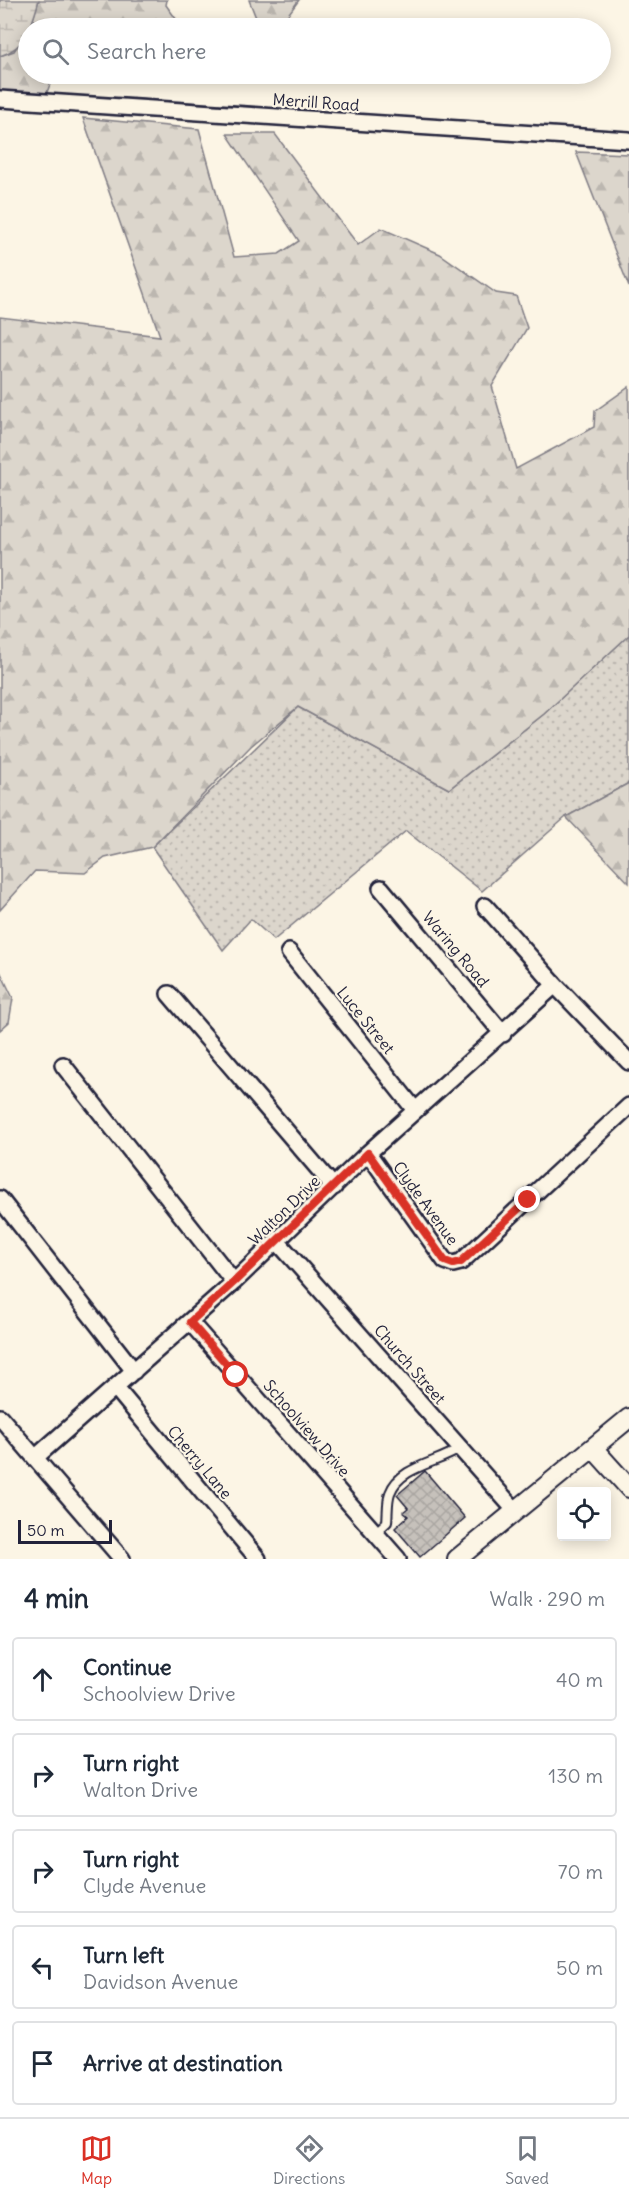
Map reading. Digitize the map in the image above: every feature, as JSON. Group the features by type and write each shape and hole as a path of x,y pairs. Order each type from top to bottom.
{"street":[{"name":"Merrill Road","path":"0,99 629,140"},
{"name":"Waring Road","path":"381,888 503,1034"},
{"path":"485,906 555,985 629,1062"},
{"name":"Luce Street","path":"289,952 416,1110"},
{"name":"Walton Drive","path":"36,1457 234,1282 368,1153 555,985"},
{"path":"169,994 334,1187"},
{"path":"63,1065 234,1282"},
{"name":"Clyde Avenue","path":"368,1153 445,1261 453,1264 461,1262 629,1106"},
{"path":"0,1199 134,1371"},
{"name":"Church Street","path":"277,1241 515,1510"},
{"name":"Schoolview Drive","path":"190,1322 398,1559"},
{"name":"Cherry Lane","path":"115,1387 258,1559"},
{"path":"0,1417 122,1559"},
{"path":"457,1559 629,1418"},
{"path":"592,1448 629,1488"}],"lane":[{"path":"375,1533 387,1522 390,1493 403,1477 423,1463 446,1459 461,1449"}],"green space":[{"path":"0,0 39,0 33,18 18,18 18,45 0,56"},
{"path":"39,0 167,0 166,5 175,18 33,18"},
{"path":"249,0 299,0 286,18 256,18"},
{"path":"18,45 18,84 50,84 46,95 0,92 0,56 14,51"},
{"path":"83,118 199,129 234,257 279,254 299,241 227,134 275,134 358,245 381,228 440,254 496,293 516,296 527,328 492,386 516,469 594,427 595,411 629,387 629,635 544,714 449,789 298,707 251,746 152,847 105,858 85,873 35,871 0,910 0,317 160,336"},
{"path":"576,152 629,154 629,287"},
{"path":"629,635 629,783 566,817 482,891 406,831 274,940 251,919 223,950 152,847 298,707 449,789 544,714"},
{"path":"629,783 629,883 566,817"},
{"path":"0,971 13,998 9,1022 0,1030"}],"building":[{"path":"425,1471 465,1518 420,1557 395,1528 408,1516 403,1512 408,1508 397,1495"}],"route":[{"path":"236,1375 190,1322 368,1153 445,1261 453,1264 461,1262 528,1200"}]}
